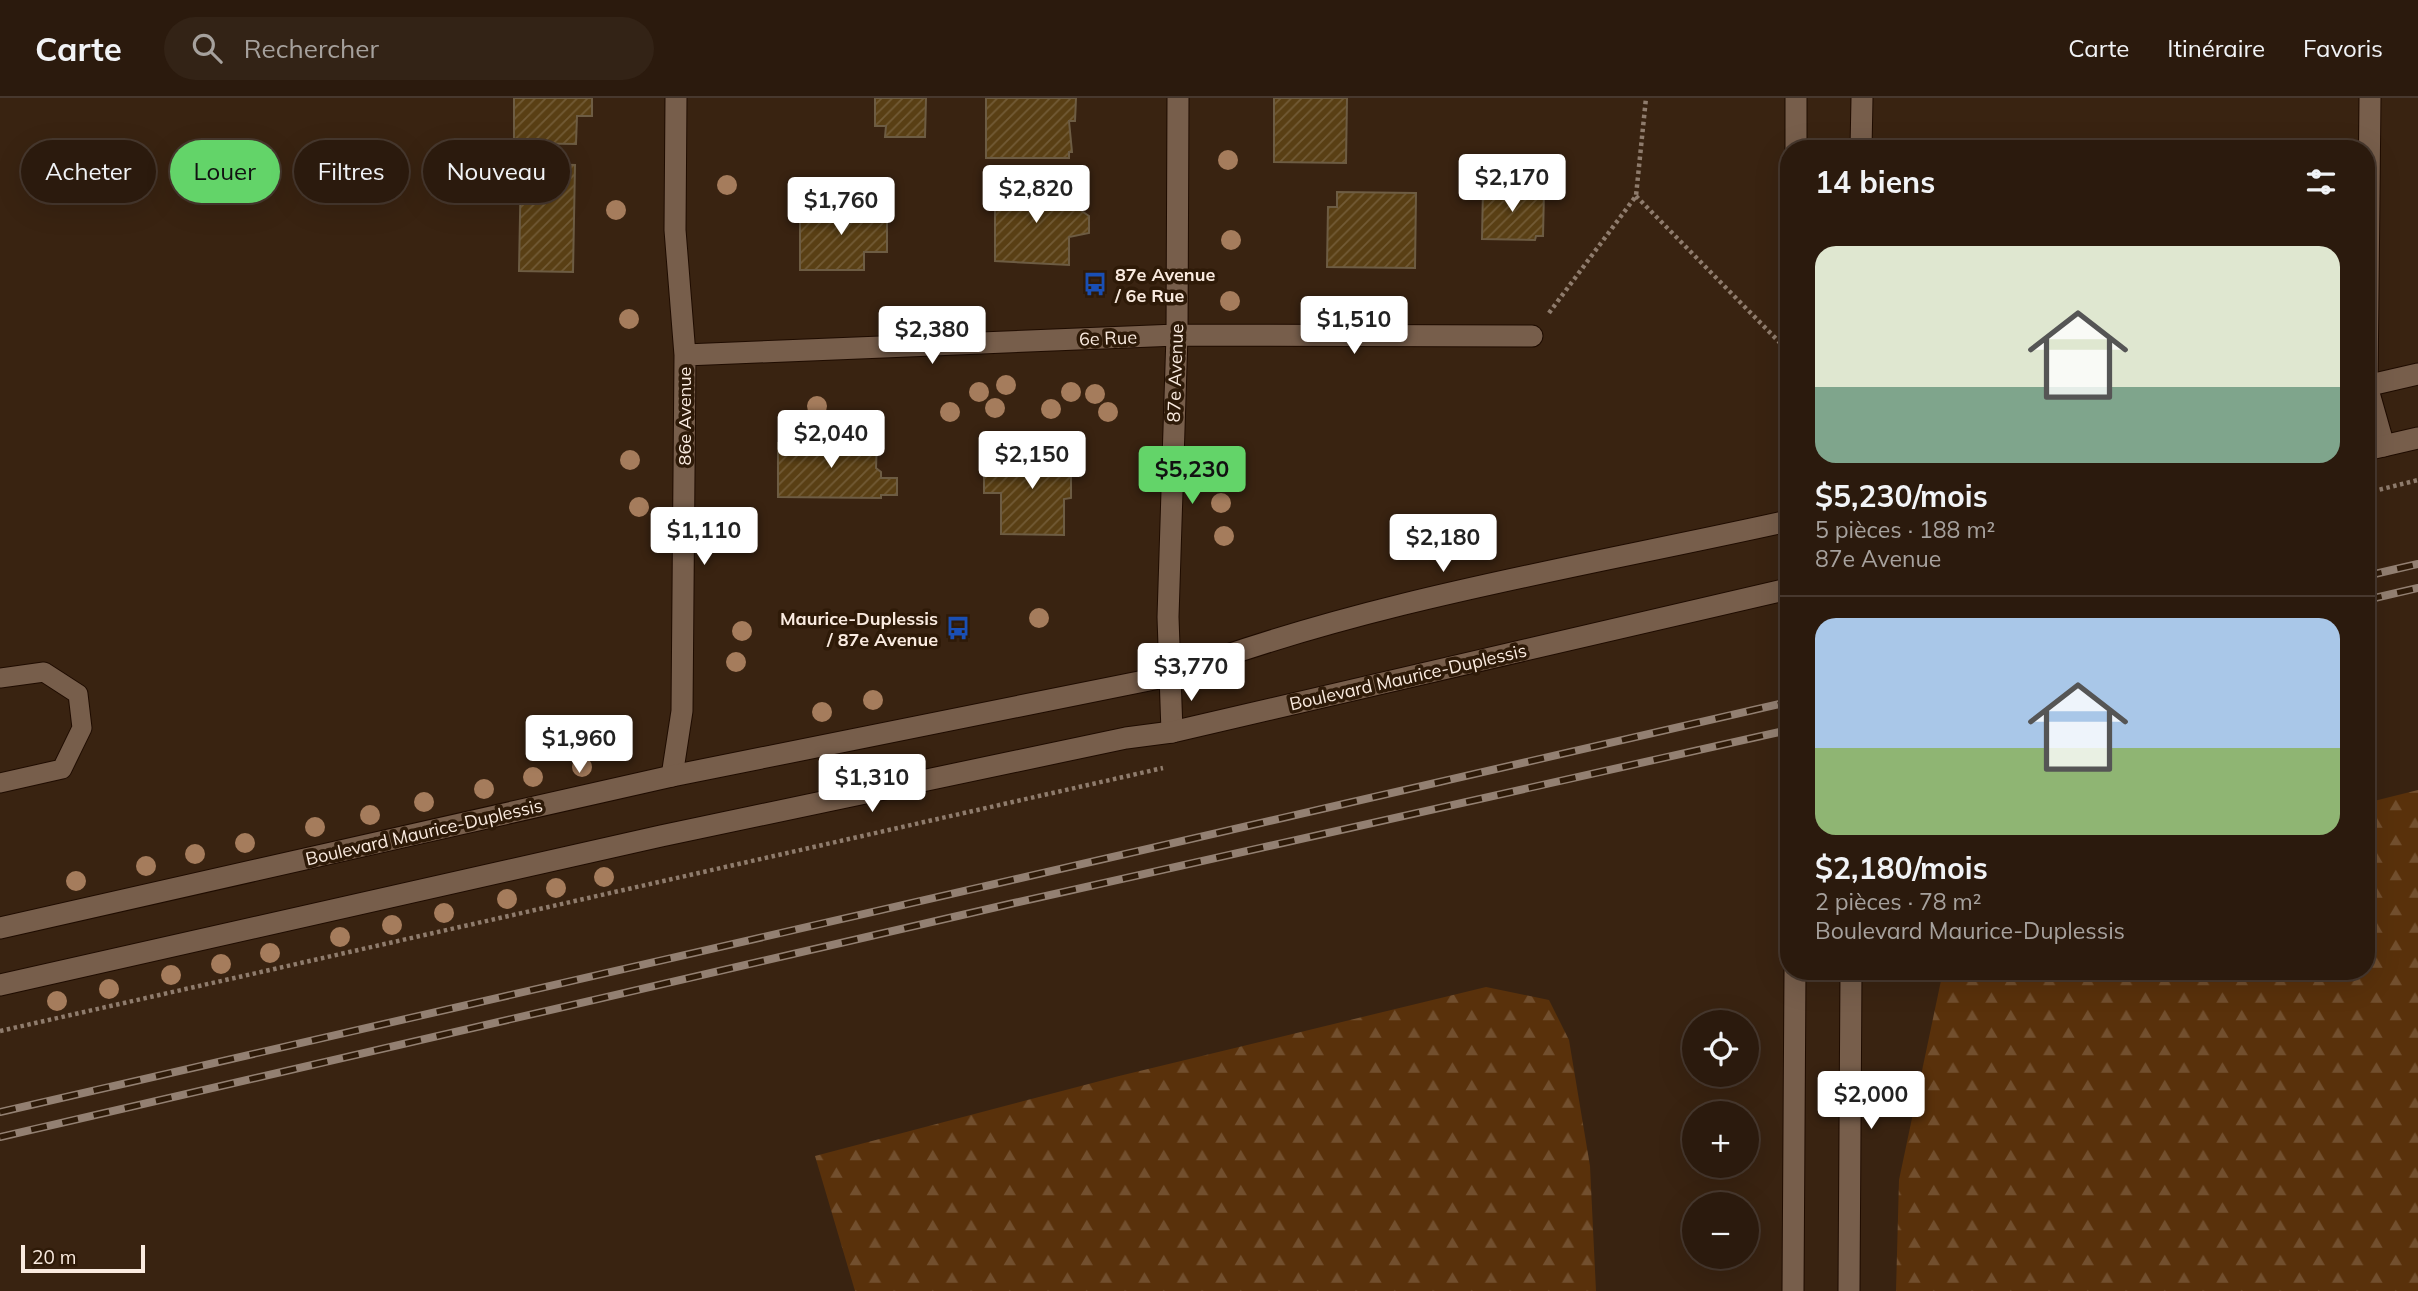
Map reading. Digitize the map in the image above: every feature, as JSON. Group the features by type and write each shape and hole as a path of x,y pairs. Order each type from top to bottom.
{"street":[{"name":"86e Avenue","path":"672,776 682,711 685,355 675,230 676,98"},
{"name":"87e Avenue","path":"1172,732 1169,676 1177,335 1178,98"},
{"path":"1796,98 1796,140"},
{"path":"1861,140 1862,98"},
{"path":"2369,140 2370,98"},
{"name":"6e Rue","path":"685,355 1177,335 1532,336"},
{"path":"2375,384 2418,374"},
{"path":"2375,448 2418,438"},
{"name":"Boulevard Maurice-Duplessis","path":"0,928 672,776 1169,676 1245,647 1531,573 1780,523"},
{"name":"Boulevard Maurice-Duplessis","path":"0,985 661,836 1126,738 1172,732 1780,591"},
{"path":"1793,1291 1795,980"},
{"path":"1849,1291 1851,980"}],"lane":[{"path":"0,678 44,672 78,694 82,728 62,768 0,783"}],"path":[{"path":"1532,336 1636,196 1647,98"},
{"path":"1636,196 1780,343"},
{"path":"2375,491 2418,480"},
{"path":"0,1031 671,878 1028,801 1174,765"}],"green space":[{"path":"2418,790 2418,1291 1896,1291 1899,1180 1941,980 2375,980 2375,801"},
{"path":"1486,987 1549,1000 1569,1040 1590,1166 1596,1291 855,1291 815,1156 1119,1076"}],"building":[{"path":"514,98 592,98 592,116 577,116 576,144 570,144 570,140 514,140"},
{"path":"875,98 926,98 925,137 885,137 886,126 875,126"},
{"path":"986,98 1076,98 1075,121 1069,121 1072,152 1069,152 1069,158 986,158"},
{"path":"1274,98 1347,98 1346,163 1274,162"},
{"path":"570,165 575,165 573,272 519,271 520,203 570,203"},
{"path":"995,187 1070,187 1070,210 1080,210 1089,216 1089,233 1069,237 1069,265 995,261"},
{"path":"1483,187 1544,191 1543,236 1536,236 1535,240 1482,239"},
{"path":"1337,192 1416,193 1415,268 1327,267 1328,207 1337,207"},
{"path":"865,205 887,205 887,252 864,252 864,270 800,270 800,208 865,208"},
{"path":"828,434 846,434 846,439 852,439 852,442 877,442 876,468 881,472 881,478 897,478 897,495 881,495 881,498 778,497 778,443 828,439"},
{"path":"1071,450 1071,498 1064,499 1064,535 1001,534 1001,493 984,493 984,470 1002,470 1001,452"}],"railway":[{"path":"2375,574 2418,564"},
{"path":"2375,598 2418,588"},
{"path":"0,1112 1780,704"},
{"path":"0,1137 1014,903 1780,732"}],"place":[{"name":"87e Avenue / 6e Rue","path":"1095,284"},
{"name":"Maurice-Duplessis / 87e Avenue","path":"958,628"}]}
